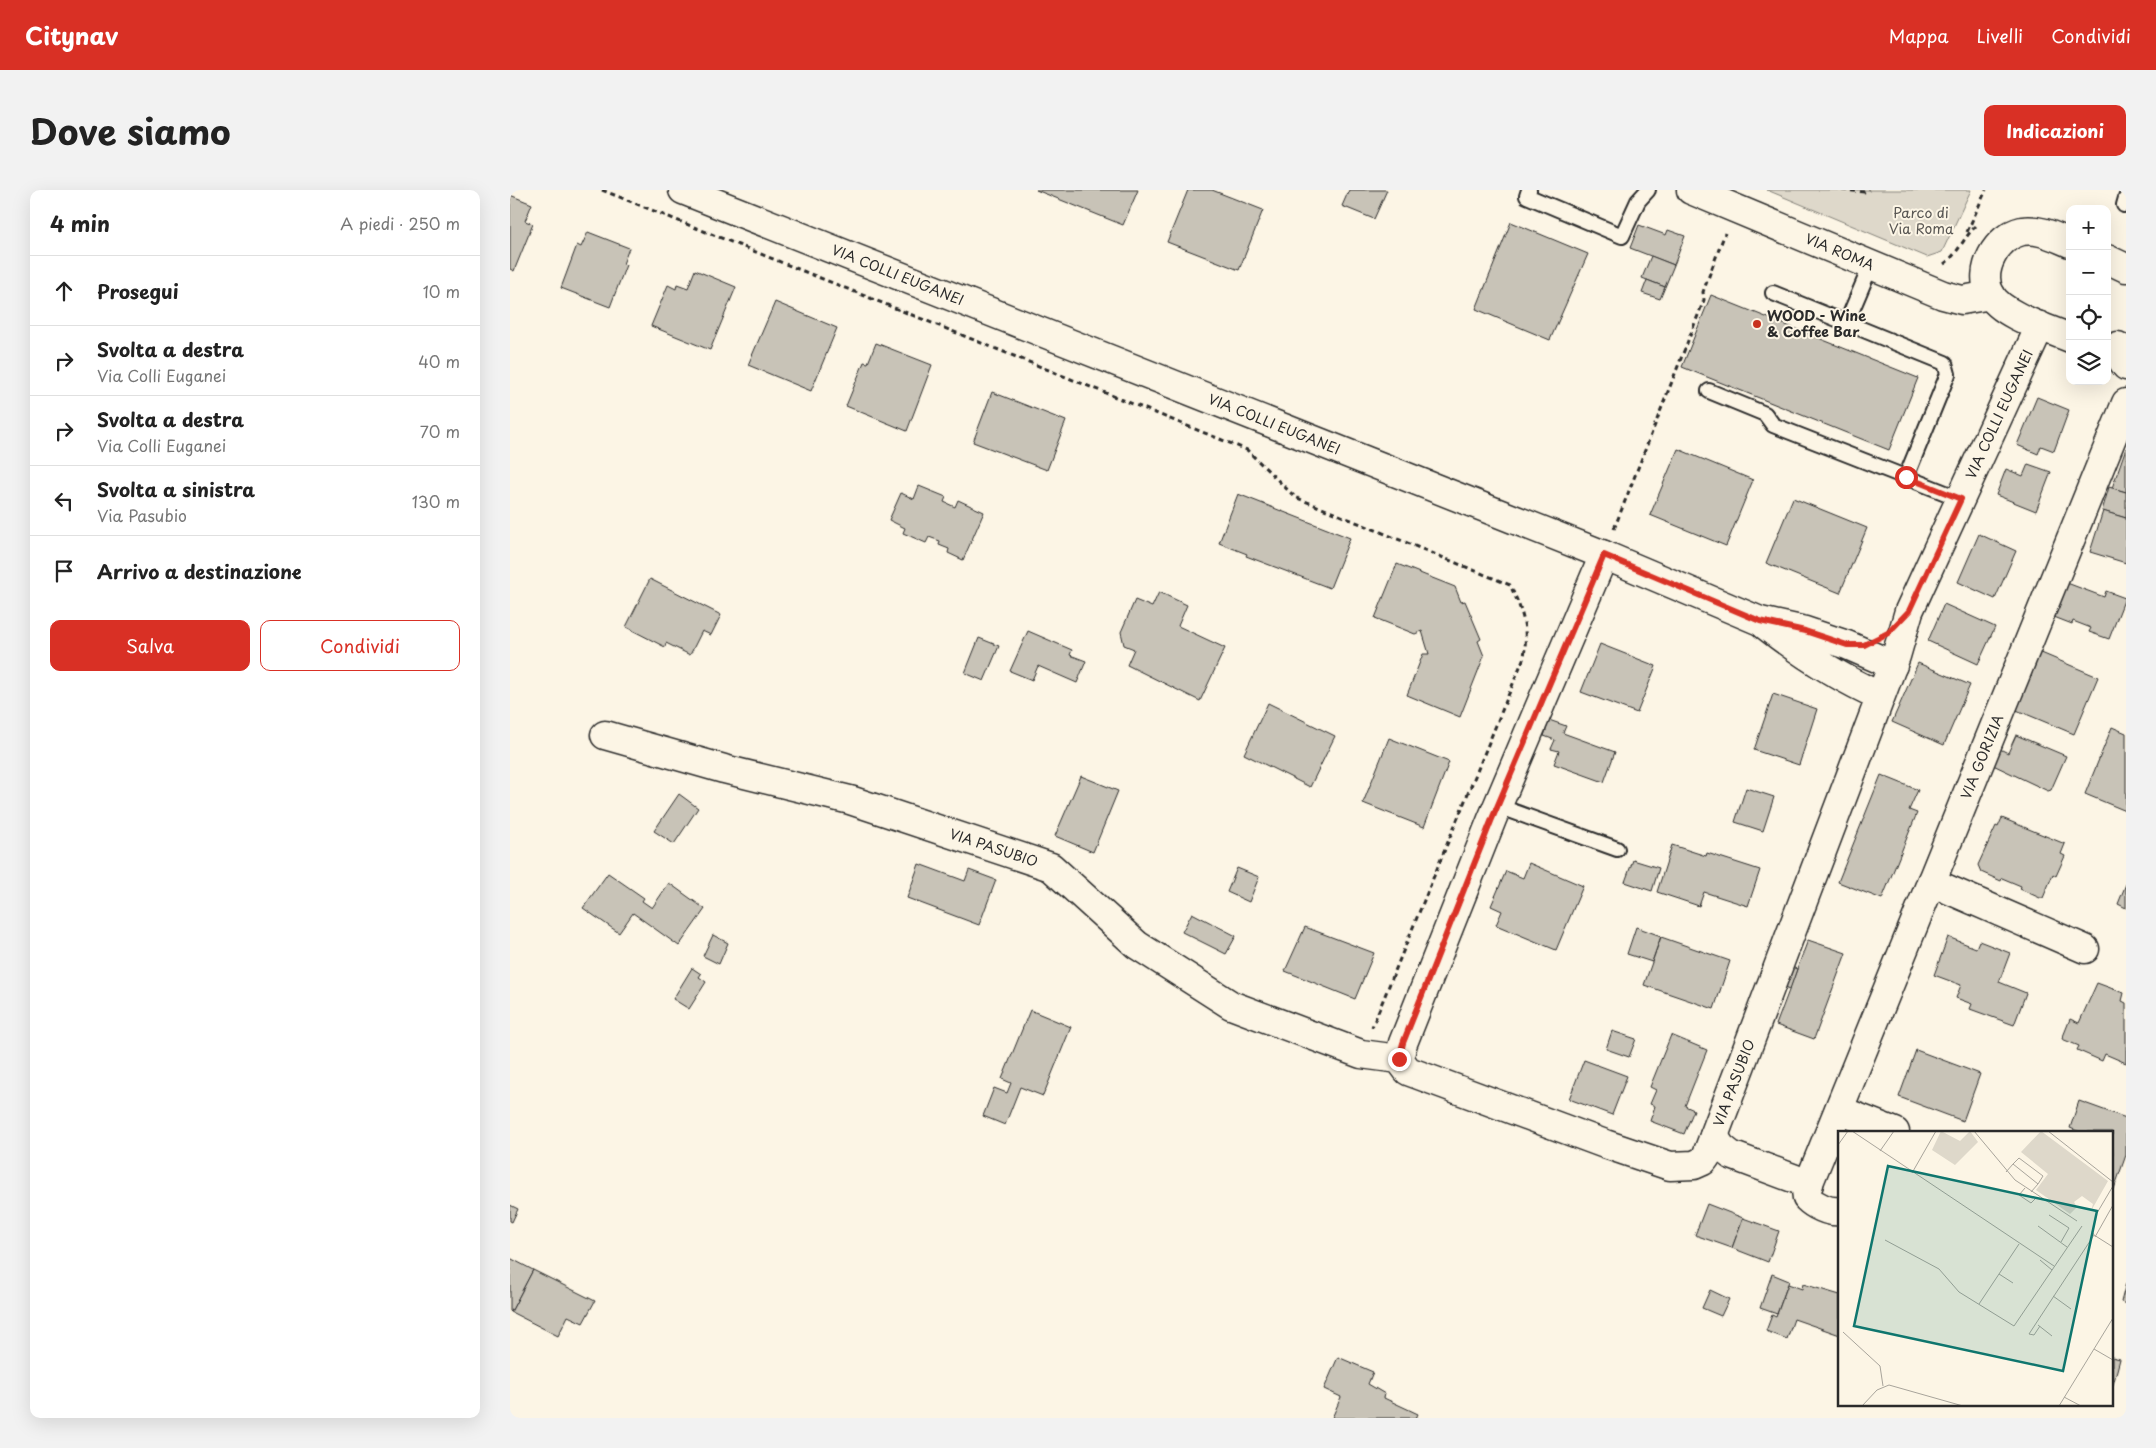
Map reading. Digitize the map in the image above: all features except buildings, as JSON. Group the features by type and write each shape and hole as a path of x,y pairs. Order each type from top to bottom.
{"street":[{"name":"VIA ROMA","path":"1692,190 1943,295 1962,300 1991,295"},
{"name":"VIA COLLI EUGANEI","path":"697,193 1604,555 1760,621 1805,631 1847,645 1893,665"},
{"path":"2066,242 2036,231 2022,232 2010,236 1999,244 1991,256 1986,281 1991,295 2036,334 2066,338"},
{"path":"2111,261 2126,268"},
{"name":"VIA COLLI EUGANEI","path":"1880,696 1893,665 1909,611 2036,334"},
{"name":"VIA GORIZIA","path":"1809,1184 2126,403"},
{"path":"1399,1059 1406,1034 1498,806 1604,555"},
{"name":"VIA COLLI EUGANEI","path":"1847,645 1864,645 1876,641 1888,633 1909,611"},
{"path":"1760,621 1797,650 1846,681 1880,696"},
{"name":"VIA PASUBIO","path":"605,735 724,769 850,800 1051,867 1137,945 1231,1005 1361,1054 1399,1059 1408,1071 1596,1140 1670,1166 1688,1166 1704,1162 1880,696"},
{"path":"1931,882 2085,949"},
{"path":"1839,1110 1885,1130"},
{"path":"1714,1136 1721,1147 1731,1155 1809,1184 1806,1190 1807,1198 1813,1204 1838,1212"}],"lane":[{"path":"1529,190 1527,196 1622,236 1638,201 1648,190"},
{"path":"1846,324 1871,265"},
{"path":"1774,293 1846,324 1946,363 1948,374 1906,477"},
{"path":"1709,391 1765,414 1773,425 1961,499"},
{"path":"1498,806 1617,848"}],"path":[{"path":"602,190 1247,450 1295,497 1510,585 1522,611 1526,636 1524,657 1370,1030"},
{"path":"1842,190 1864,192 1869,190"},
{"path":"1966,235 1986,190"},
{"path":"1604,555 1704,300 1703,292 1726,228"}],"green space":[{"name":"Parco di Via Roma","path":"1767,190 1971,190 1942,252 1927,257"}],"place":[{"name":"WOOD - Wine & Coffee Bar","path":"1757,324"}],"route":[{"path":"1399,1059 1403,1043 1492,819 1604,555 1760,621 1805,631 1847,645 1864,645 1876,641 1888,633 1909,611 1961,499 1906,477"}]}
